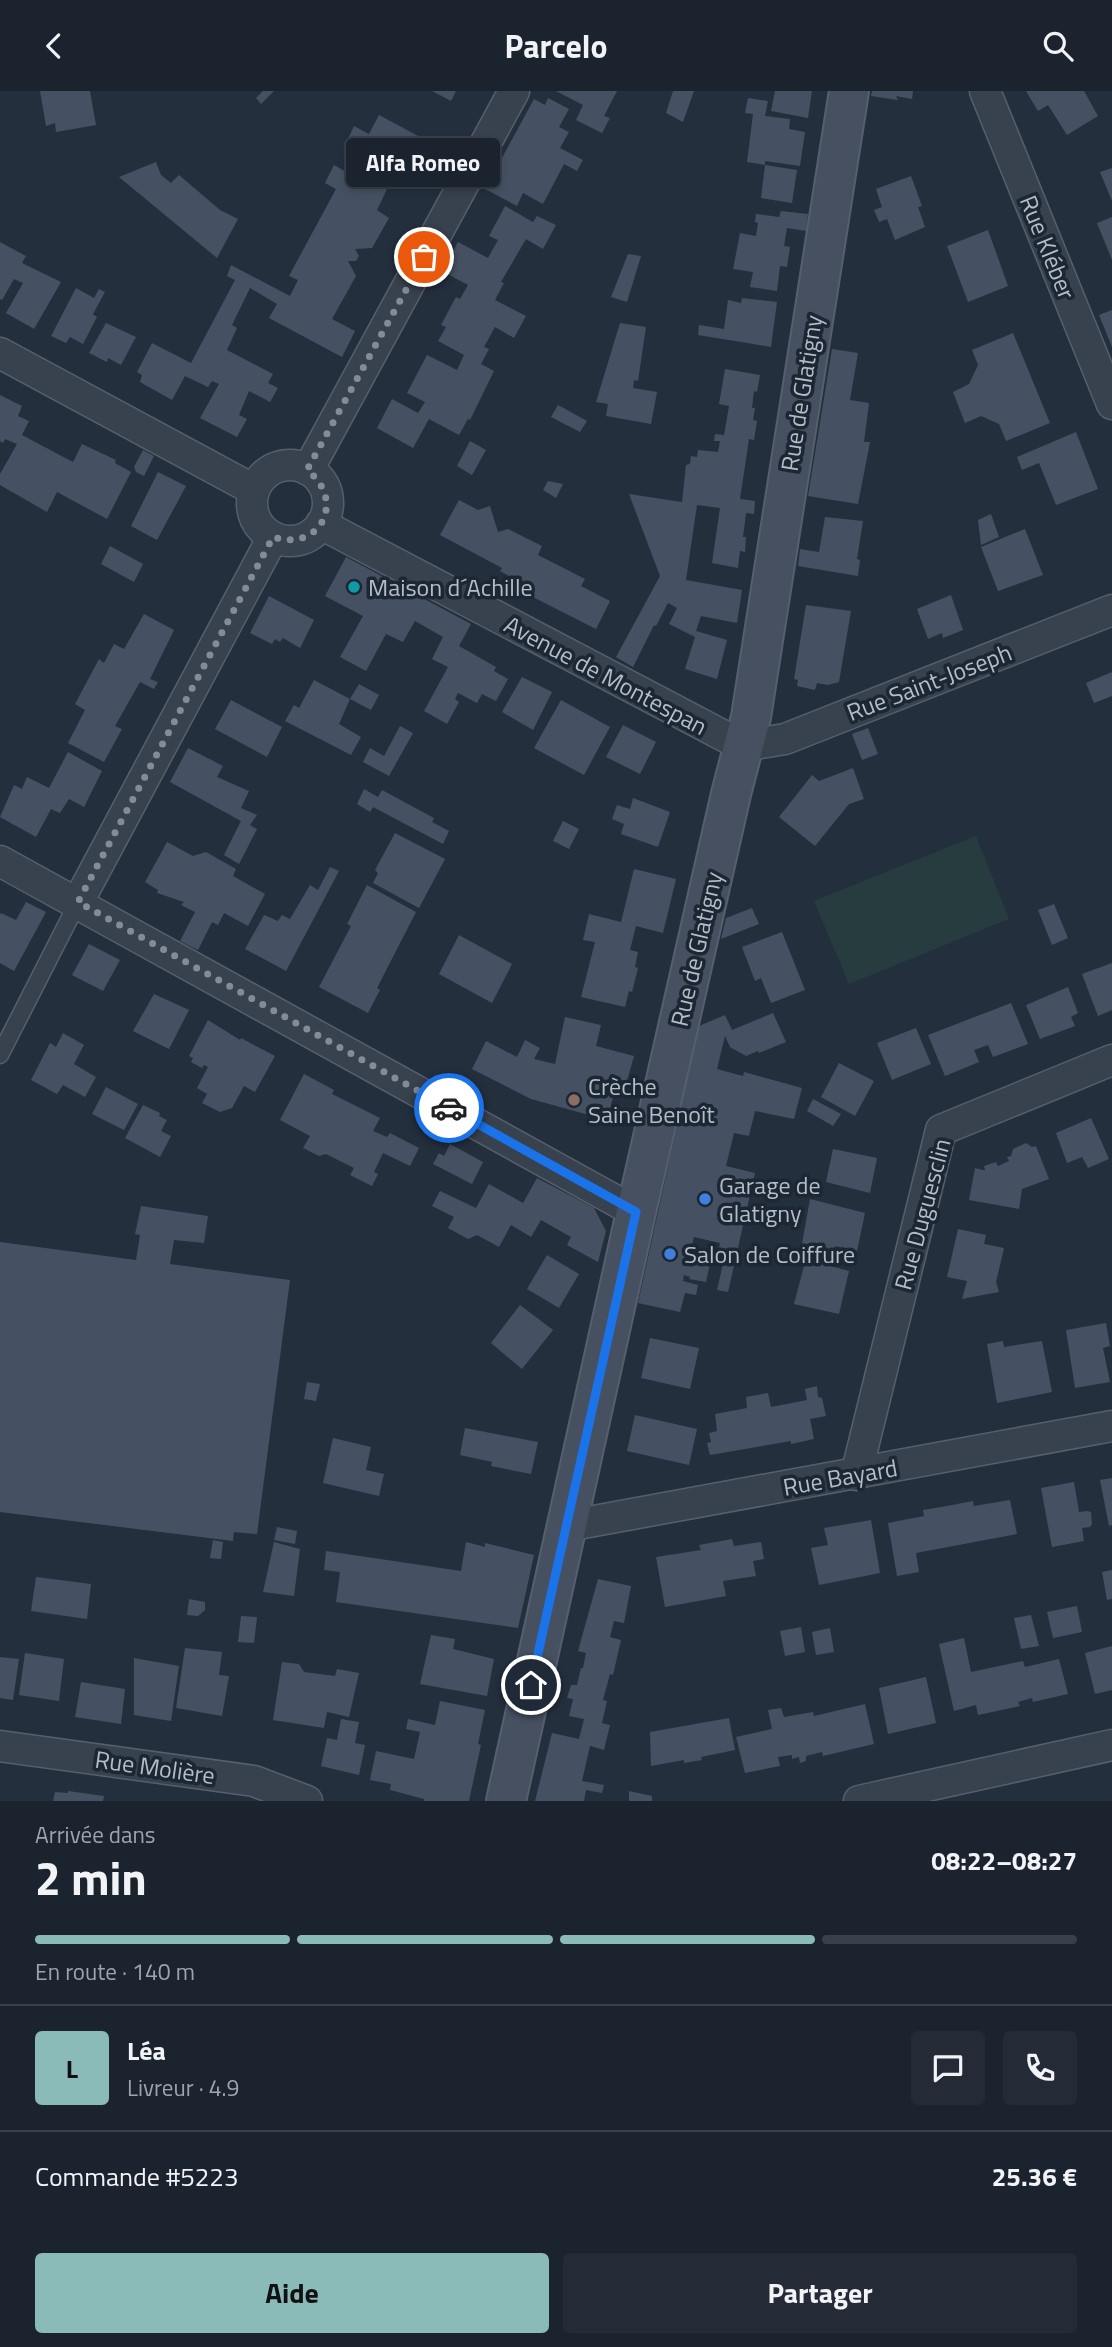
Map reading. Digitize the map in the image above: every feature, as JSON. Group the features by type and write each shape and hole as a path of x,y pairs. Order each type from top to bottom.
{"street":[{"path":"307,470 514,91"},
{"name":"Rue de Glatigny","path":"506,1801 636,1212 751,717 849,91"},
{"name":"Rue Kléber","path":"985,91 1112,404"},
{"path":"0,353 254,489"},
{"path":"282,466 296,466 307,470 324,488 327,512 321,523 305,538 295,541 273,537 257,522 252,501 254,489 261,478 282,466"},
{"name":"Avenue de Montespan","path":"321,523 743,746"},
{"path":"78,902 273,537"},
{"name":"Rue Saint-Joseph","path":"743,746 785,739 1112,610"},
{"path":"0,861 636,1212"},
{"name":"Rue Duguesclin","path":"856,1475 942,1130 1112,1061"},
{"name":"Rue Bayard","path":"567,1526 1112,1426"},
{"path":"859,1801 1112,1745"},
{"name":"Rue Molière","path":"0,1746 254,1781 307,1801"}],"lane":[{"path":"0,1055 78,902"}],"green space":[{"path":"976,836 1009,919 849,984 814,901"}],"building":[{"path":"40,91 90,91 96,125 56,132 55,123 46,126"},
{"path":"263,91 274,91 261,104 256,98"},
{"path":"432,91 456,91 451,101"},
{"path":"556,91 617,91 604,116 610,118 602,133 576,120 583,105"},
{"path":"673,91 694,91 683,122 666,113"},
{"path":"775,91 812,91 808,118 771,111"},
{"path":"872,91 913,91 912,99 896,96 898,100 871,96"},
{"path":"1026,91 1084,91 1098,116 1067,135 1048,105 1038,111"},
{"path":"548,98 569,109 559,127 569,132 560,148 583,160 577,171 564,164 543,204 523,193 517,206 485,189 534,99 545,105"},
{"path":"748,98 768,101 765,116 790,119 789,129 805,132 800,166 765,161 765,165 747,162 753,114 745,113"},
{"path":"379,115 420,137 422,144 440,154 422,182 406,174 408,171 348,139 354,126 369,134"},
{"path":"156,162 161,175 171,183 179,175 220,210 238,219 217,258 119,177"},
{"path":"334,165 355,177 359,171 388,187 377,210 389,218 372,248 355,249 359,256 356,261 348,261 356,276 332,319 355,331 342,357 269,318 277,304 250,288 232,325 237,328 227,350 273,374 268,383 278,388 270,402 249,391 239,415 247,419 237,437 200,418 219,384 212,381 208,387 185,376 172,400 140,382 142,375 137,372 152,343 191,363 235,280 227,276 231,265 290,296 298,280 289,276 336,189 325,183"},
{"path":"765,165 797,170 792,203 761,198"},
{"path":"1112,168 1112,201 1100,172"},
{"path":"911,176 922,206 918,207 925,227 895,240 887,219 879,222 874,210 882,207 876,189"},
{"path":"505,206 533,222 537,216 556,225 543,249 526,239 501,282 504,283 495,300 526,316 514,338 495,327 484,347 489,349 481,364 494,371 470,420 468,419 459,435 429,419 413,448 377,428 392,399 418,413 425,402 407,393 427,355 457,370 464,355 438,341 446,327 441,325 456,297 460,299 468,285 442,271 458,242 488,258 498,240 489,236"},
{"path":"781,211 808,214 806,231 787,228 784,246 790,247 787,267 780,266 777,291 750,287 753,272 733,269 740,233 756,236 756,214 779,217"},
{"path":"1112,217 1112,260 1097,223"},
{"path":"988,230 1008,286 968,302 947,246"},
{"path":"0,242 26,256 22,263 61,282 34,329 6,313 23,283 14,279 2,300 0,299"},
{"path":"628,254 641,256 627,302 611,297"},
{"path":"76,288 94,298 99,289 105,292 93,314 97,317 83,344 70,337 66,343 51,336"},
{"path":"742,298 777,302 771,347 698,335 699,325 724,329 728,300 741,303"},
{"path":"1112,310 1112,347 1099,315"},
{"path":"106,323 136,337 121,365 108,358 107,362 89,353"},
{"path":"620,323 646,327 638,381 634,380 633,388 657,392 651,424 606,416 608,404 596,402"},
{"path":"1013,333 1050,423 1006,441 999,424 981,416 965,423 953,392 969,384 978,365 972,350"},
{"path":"832,349 858,353 850,400 869,403 864,442 870,442 858,504 808,496"},
{"path":"725,369 760,375 752,408 755,408 753,420 757,421 754,440 749,439 740,499 755,501 754,514 746,513 743,537 746,537 745,552 740,551 738,568 712,563 720,508 697,505 686,580 742,590 737,623 701,616 696,631 727,640 717,679 685,669 695,637 669,624 677,608 668,603 633,667 616,657 660,576 629,494 682,502 686,465 690,464 691,456 697,457 698,450 718,452 720,441 714,441 715,434 724,435 729,406 719,404"},
{"path":"0,395 22,406 18,416 29,421 22,435 73,462 82,444 116,460 115,463 131,472 107,519 57,492 47,512 0,485 0,474 17,444 5,439 3,443 0,441"},
{"path":"558,405 587,421 580,432 551,417"},
{"path":"1076,432 1098,489 1056,505 1039,463 1022,470 1017,457"},
{"path":"470,441 486,450 472,475 457,466"},
{"path":"143,450 154,456 144,476 136,472 134,467"},
{"path":"158,472 186,486 157,540 131,526"},
{"path":"548,481 563,484 556,498 543,490"},
{"path":"459,500 478,510 490,506 498,532 508,529 542,546 538,555 585,579 581,586 610,601 596,629 519,590 522,583 500,571 502,568 440,535"},
{"path":"991,514 999,537 981,545 978,520"},
{"path":"825,517 863,521 857,559 860,560 858,576 798,566 800,549 819,552"},
{"path":"1025,529 1043,575 998,591 981,547"},
{"path":"110,546 143,564 134,582 101,564"},
{"path":"346,557 471,624 459,646 496,667 494,671 508,679 496,701 482,694 477,703 458,693 455,699 459,702 447,724 424,711 448,667 432,659 443,637 415,621 403,642 386,634 366,671 340,657 363,616 325,596"},
{"path":"951,595 963,630 943,638 942,633 928,639 917,609"},
{"path":"269,596 314,620 300,648 283,638 280,642 275,639 272,644 250,633"},
{"path":"806,605 851,611 839,682 828,685 817,683 815,690 797,686 798,680 794,679"},
{"path":"144,614 174,630 150,679 158,682 154,689 140,682 115,726 122,729 104,762 68,743 85,710 75,704 99,659 104,663 114,644 124,649"},
{"path":"1112,672 1112,696 1094,703 1086,683"},
{"path":"522,677 552,692 533,730 502,712"},
{"path":"314,680 350,699 339,724 361,737 351,755 285,721 294,705 299,708"},
{"path":"359,684 379,695 371,710 350,699"},
{"path":"231,700 282,727 267,757 215,729"},
{"path":"561,700 610,727 584,775 534,748"},
{"path":"623,725 656,742 640,774 606,757"},
{"path":"400,726 413,733 389,776 363,762 370,748 384,756"},
{"path":"868,728 878,754 862,760 852,734"},
{"path":"188,748 223,766 217,777 249,791 241,808 257,815 250,825 257,829 239,864 224,855 241,821 170,782"},
{"path":"68,752 102,771 84,807 69,799 60,813 51,809 36,837 0,817 14,785 22,789 27,777 49,788"},
{"path":"853,768 864,799 849,804 815,846 779,817 812,775 819,781"},
{"path":"364,789 378,797 382,790 434,818 432,822 449,831 443,844 373,807 370,812 357,804"},
{"path":"633,798 670,812 658,847 621,834 624,824 612,819 617,805 630,809"},
{"path":"563,821 579,829 569,849 553,841"},
{"path":"395,833 445,859 419,908 373,883 378,873 375,870"},
{"path":"167,842 193,856 206,852 236,869 233,876 265,894 248,926 224,913 218,925 212,922 198,950 180,941 195,912 181,905 184,902 157,893 158,890 145,882"},
{"path":"330,867 339,871 286,971 245,949 264,915 278,921 282,915 290,919 310,885 318,890"},
{"path":"634,869 676,879 663,933 636,926 630,950 638,952 635,967 638,968 625,1007 581,997 595,942 583,940 589,914 621,922"},
{"path":"367,885 416,912 377,988 380,990 368,1013 319,987 351,926 347,924"},
{"path":"26,902 46,912 14,971 0,963 0,915 1,913 16,920"},
{"path":"1054,904 1068,938 1052,945 1038,910"},
{"path":"752,908 759,924 721,939 726,918"},
{"path":"782,932 805,990 771,1003 761,978 755,981 742,947"},
{"path":"459,935 512,964 492,1003 439,974"},
{"path":"89,944 120,960 103,991 72,975"},
{"path":"1112,963 1112,1010 1098,1016 1082,974"},
{"path":"1068,987 1078,1013 1071,1017 1075,1026 1040,1039 1026,1005"},
{"path":"154,994 189,1010 169,1049 133,1031"},
{"path":"1011,1003 1028,1044 993,1057 988,1045 974,1050 979,1062 945,1076 928,1035"},
{"path":"773,1013 786,1042 746,1056 730,1047 725,1036 717,1069 743,1076 744,1072 802,1088 794,1119 755,1111 749,1136 734,1133 726,1166 755,1173 737,1252 719,1249 720,1243 694,1237 690,1252 695,1255 695,1251 712,1255 706,1282 689,1279 690,1277 684,1275 683,1281 698,1285 696,1295 685,1293 680,1312 638,1303 699,1026 725,1015 732,1030"},
{"path":"565,1017 601,1025 596,1046 634,1056 627,1081 613,1078 613,1081 617,1082 607,1120 531,1099 472,1069 486,1041 517,1057 525,1040 540,1048 534,1059 555,1064"},
{"path":"208,1020 240,1040 241,1038 275,1056 255,1092 244,1086 232,1108 220,1112 202,1103 207,1094 197,1088 208,1067 204,1065 202,1068 191,1062 193,1058 189,1056"},
{"path":"916,1028 931,1064 892,1080 877,1043"},
{"path":"63,1033 84,1045 74,1064 96,1077 85,1097 63,1085 57,1094 31,1080 50,1043 56,1047"},
{"path":"839,1063 874,1081 855,1116 821,1097"},
{"path":"304,1074 334,1090 332,1094 380,1118 373,1131 387,1137 390,1133 419,1148 410,1166 383,1153 374,1172 378,1174 372,1186 350,1175 354,1168 326,1154 319,1156 303,1148 310,1136 280,1120"},
{"path":"106,1087 138,1104 124,1130 92,1114"},
{"path":"813,1099 841,1114 833,1126 807,1111"},
{"path":"143,1105 160,1113 159,1116 167,1120 161,1131 171,1136 160,1157 125,1138"},
{"path":"1091,1118 1109,1159 1088,1168 1082,1157 1067,1163 1056,1133"},
{"path":"1026,1143 1032,1147 1036,1146 1049,1179 1022,1189 1019,1209 969,1200 975,1168 985,1170 984,1166 996,1162 998,1166 1009,1161 1007,1157 1011,1156 1013,1149"},
{"path":"450,1144 483,1162 472,1184 433,1164 439,1153 444,1156"},
{"path":"833,1149 877,1158 870,1193 826,1182"},
{"path":"537,1178 594,1208 606,1231 598,1262 567,1245 571,1237 541,1220 531,1237 511,1225 499,1247 477,1235 468,1239 448,1228 454,1217 432,1206 440,1191 476,1208 489,1184 523,1203"},
{"path":"810,1199 865,1213 857,1251 835,1246 830,1266 849,1271 839,1314 794,1304 805,1262 799,1260"},
{"path":"141,1206 208,1216 204,1243 174,1240 170,1264 290,1280 257,1534 234,1532 233,1541 0,1512 0,1242 136,1260 140,1235 135,1234"},
{"path":"958,1229 986,1235 984,1244 1004,1248 996,1282 999,1292 962,1299 967,1281 947,1277"},
{"path":"547,1255 579,1274 559,1308 527,1289"},
{"path":"725,1255 736,1257 728,1292 717,1290"},
{"path":"520,1305 553,1330 522,1369 491,1343"},
{"path":"1106,1323 1110,1346 1103,1348 1110,1382 1075,1388 1066,1330"},
{"path":"650,1338 699,1348 690,1389 641,1378"},
{"path":"1003,1341 1004,1347 1042,1341 1052,1392 997,1403 987,1344"},
{"path":"307,1382 320,1384 316,1401 304,1399"},
{"path":"817,1386 818,1397 822,1398 826,1416 810,1419 814,1439 710,1455 707,1443 711,1442 709,1433 717,1431 715,1414 747,1408 746,1397 768,1393 771,1407 807,1400 805,1389"},
{"path":"635,1415 697,1429 689,1465 627,1451"},
{"path":"465,1428 538,1442 531,1474 491,1466 492,1462 460,1455"},
{"path":"333,1438 371,1447 366,1470 384,1474 379,1496 323,1483"},
{"path":"1112,1478 1112,1525 1109,1526 1100,1480"},
{"path":"1074,1482 1079,1512 1091,1512 1092,1524 1082,1528 1084,1541 1052,1547 1041,1488"},
{"path":"1010,1500 1017,1534 916,1553 919,1572 897,1576 888,1523 924,1516 923,1510 973,1501 974,1506"},
{"path":"871,1520 880,1573 819,1585 811,1548 828,1545 824,1528"},
{"path":"277,1527 297,1531 295,1544 274,1540"},
{"path":"732,1539 734,1546 761,1542 764,1559 753,1561 756,1576 723,1581 726,1596 665,1607 656,1557 701,1550 699,1545"},
{"path":"213,1540 223,1542 221,1559 210,1558"},
{"path":"274,1542 300,1549 294,1596 263,1592"},
{"path":"466,1542 485,1547 485,1543 534,1555 518,1628 336,1602 340,1572 324,1570 326,1551 461,1571"},
{"path":"1112,1570 1112,1599 1107,1600 1102,1572"},
{"path":"36,1577 91,1584 87,1619 31,1611"},
{"path":"598,1579 631,1586 624,1623 614,1621 610,1637 621,1640 613,1675 610,1674 603,1700 607,1701 602,1723 610,1725 604,1750 590,1746 582,1781 604,1785 602,1793 586,1790 584,1801 535,1801 552,1733 579,1739 584,1719 569,1716 573,1699 567,1698 571,1685 577,1685 583,1668 586,1653 578,1651"},
{"path":"189,1599 205,1602 205,1610 198,1616 187,1615"},
{"path":"1077,1606 1082,1632 1053,1638 1047,1612"},
{"path":"1031,1615 1039,1646 1021,1649 1014,1618"},
{"path":"241,1616 257,1617 254,1643 238,1642"},
{"path":"801,1627 805,1652 785,1656 780,1631"},
{"path":"830,1628 834,1652 816,1655 812,1632"},
{"path":"431,1635 455,1639 453,1649 494,1659 487,1696 420,1684"},
{"path":"964,1638 971,1672 1023,1661 1025,1667 1059,1659 1068,1694 1033,1702 1032,1698 1018,1702 1020,1706 978,1715 976,1705 954,1711 939,1644"},
{"path":"1112,1646 1112,1690 1095,1694 1085,1653"},
{"path":"185,1648 222,1652 219,1675 229,1676 222,1716 176,1708"},
{"path":"25,1653 64,1659 59,1701 19,1695"},
{"path":"0,1657 19,1659 13,1700 0,1698"},
{"path":"134,1658 179,1666 171,1721 134,1715"},
{"path":"282,1662 299,1664 304,1672 335,1676 337,1669 359,1673 349,1717 327,1712 324,1728 273,1720"},
{"path":"926,1677 936,1723 888,1734 879,1688"},
{"path":"81,1682 125,1689 121,1724 75,1717"},
{"path":"440,1701 485,1710 478,1744 481,1745 469,1801 424,1801 390,1790 391,1784 370,1780 376,1751 414,1759 420,1732 406,1729 408,1719 435,1725"},
{"path":"865,1704 874,1744 823,1756 822,1752 806,1756 806,1761 800,1763 799,1757 792,1759 792,1755 778,1757 780,1766 745,1773 736,1737 772,1729 768,1710 781,1708 784,1717 813,1712 814,1716"},
{"path":"729,1718 735,1750 701,1757 702,1760 684,1763 684,1760 651,1766 650,1732"},
{"path":"341,1719 359,1722 355,1743 365,1745 359,1775 321,1766 327,1738 337,1740"},
{"path":"629,1791 652,1796 652,1801 629,1801"},
{"path":"55,1792 104,1796 103,1801 53,1801"}],"way so far":[{"path":"424,257 307,470 324,488 327,512 314,532 305,538 284,541 273,537 78,902 449,1108"}],"place":[{"name":"Alfa Romeo","path":"424,257"},
{"name":"Maison d´Achille","path":"354,587"},
{"name":"Crèche Saine Benoît","path":"574,1100"},
{"name":"Garage de Glatigny","path":"705,1199"},
{"name":"Salon de Coiffure","path":"670,1254"}],"route":[{"path":"449,1108 636,1212 531,1685"}]}
